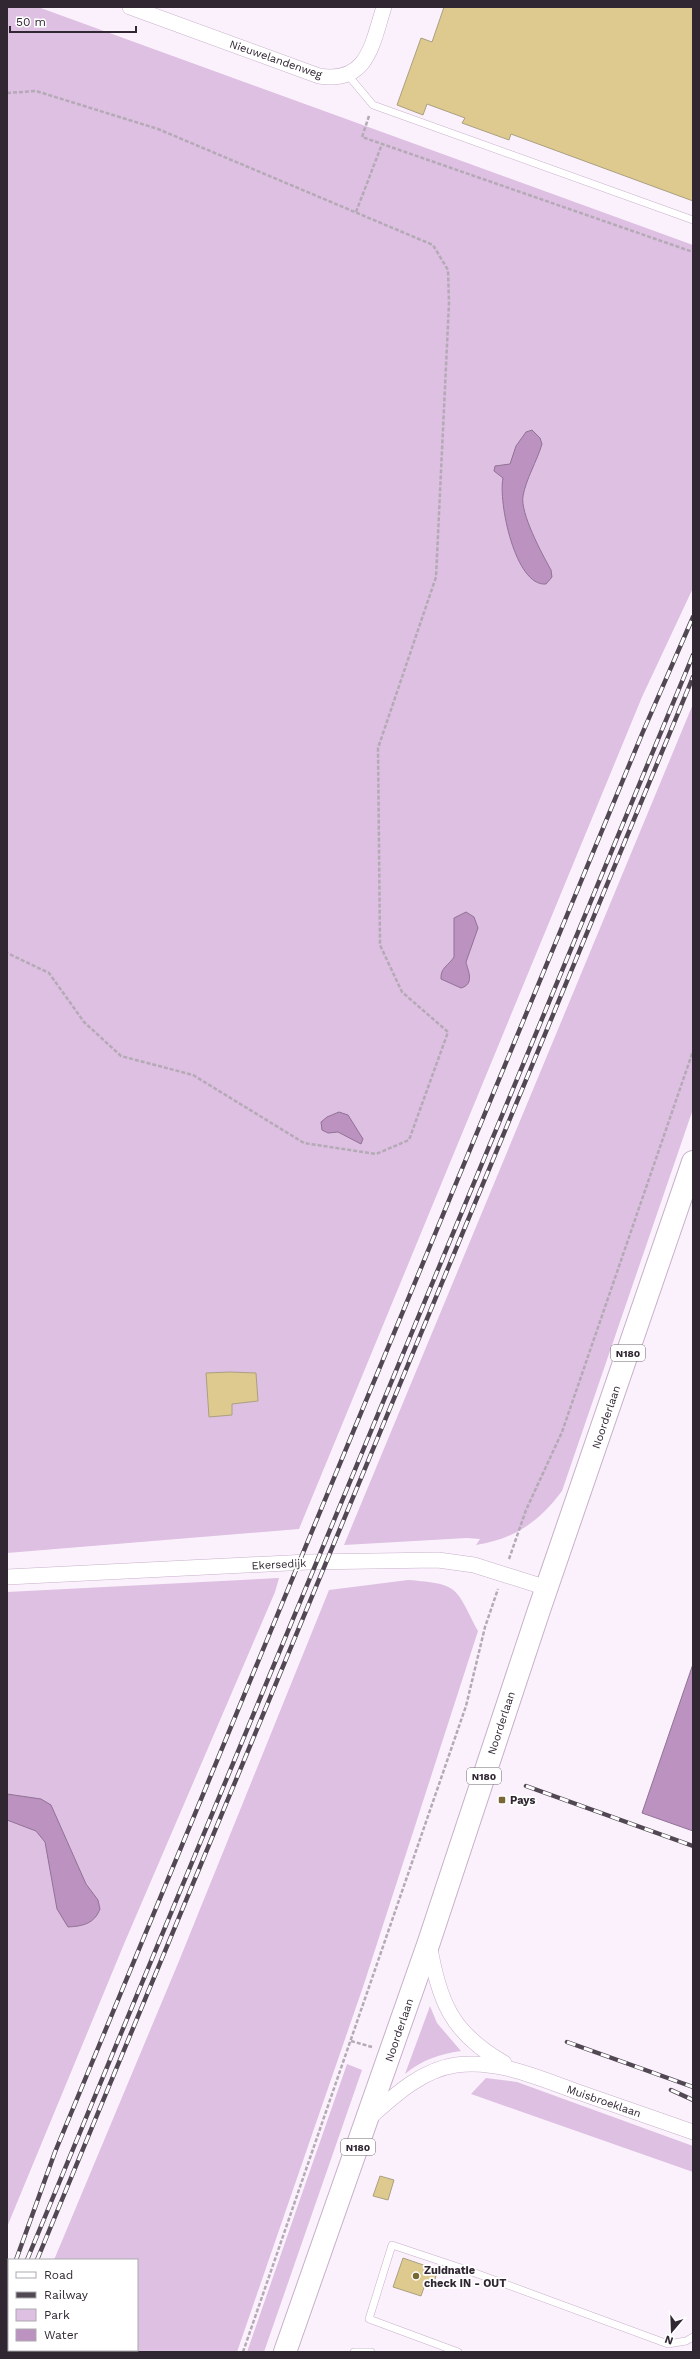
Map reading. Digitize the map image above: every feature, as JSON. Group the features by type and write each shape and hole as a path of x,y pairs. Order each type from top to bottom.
{"main road":[{"name":"Noorderlaan","path":"285,2352 369,2118 547,1588 693,1162"}],"street":[{"name":"Nieuwelandenweg","path":"130,7 319,76 335,78 347,74 361,66 369,52 384,7"},
{"name":"Ekersedijk","path":"7,1577 308,1562 438,1560 474,1565 547,1588"},
{"name":"Muisbroeklaan","path":"429,1942 436,1984 448,2012 463,2032 484,2052 515,2070"},
{"name":"Muisbroeklaan","path":"369,2118 400,2090 426,2075 454,2065 481,2063 515,2070 693,2132"}],"lane":[{"path":"347,74 373,104 693,220"},
{"path":"458,2352 369,2319 392,2245 467,2270 668,2344 686,2341 693,2338"},
{"path":"354,2352 371,2352"}],"path":[{"path":"7,93 36,91 158,129 433,245 448,270 449,303 436,577 378,748 380,945 402,992 448,1032 409,1140 376,1154 304,1143 193,1075 120,1056 84,1022 49,972 7,952"},
{"path":"373,104 362,137 693,252"},
{"path":"356,212 382,144"},
{"path":"514,1545 526,1510 562,1432 693,1051"},
{"path":"243,2352 464,1713 485,1627 495,1598"}],"green space":[{"path":"7,7 38,7 693,245 693,588 642,697 299,1529 7,1553"},
{"path":"693,704 693,1109 562,1491 535,1520 514,1533 490,1542 476,1545 480,1539 467,1538 344,1545"},
{"path":"279,1578 275,1592 124,1944 7,2227 7,1592"},
{"path":"408,1580 438,1583 454,1590 465,1605 478,1631 364,1984 237,2352 15,2352 138,2351 138,2259 54,2259 179,1961 329,1590"},
{"path":"430,2006 437,2023 461,2051 431,2058 405,2074"},
{"path":"347,2064 362,2070 264,2352 247,2352"},
{"path":"486,2078 517,2082 693,2146 693,2172 471,2094"}],"water":[{"path":"532,430 540,438 542,444 527,483 523,496 523,503 532,533 551,570 552,577 546,584 535,581 526,572 517,558 511,541 503,505 503,478 494,471 495,466 510,464 516,446 526,432"},
{"path":"466,912 474,917 478,928 466,962 470,977 468,984 461,988 441,979 441,975 443,969 454,957 454,918"},
{"path":"339,1112 348,1115 363,1139 361,1144 338,1132 328,1133 322,1130 321,1122 327,1117"},
{"path":"693,1664 693,1831 642,1813"},
{"path":"7,1794 41,1799 51,1805 86,1884 98,1900 100,1909 95,1918 91,1921 83,1925 68,1927 57,1909 45,1842 36,1831 7,1820"}],"building":[{"path":"444,7 693,7 693,201 511,134 509,140 462,123 465,118 427,104 423,115 397,105 421,38 432,42"},
{"path":"206,1373 256,1373 258,1401 232,1404 232,1415 209,1417"},
{"path":"380,2176 394,2180 388,2200 373,2196"},
{"name":"Zuidnatie check IN - OUT","path":"403,2258 438,2270 433,2285 426,2282 421,2296 393,2287"}],"railway":[{"path":"16,2259 55,2152 642,734 693,617"},
{"path":"27,2259 693,655"},
{"path":"37,2259 693,677"},
{"path":"526,1786 693,1846"},
{"path":"567,2042 693,2087"},
{"path":"671,2090 693,2100"}],"place":[{"name":"Pays","path":"502,1800"},
{"name":"Zuidnatie check IN - OUT","path":"416,2276"}]}
